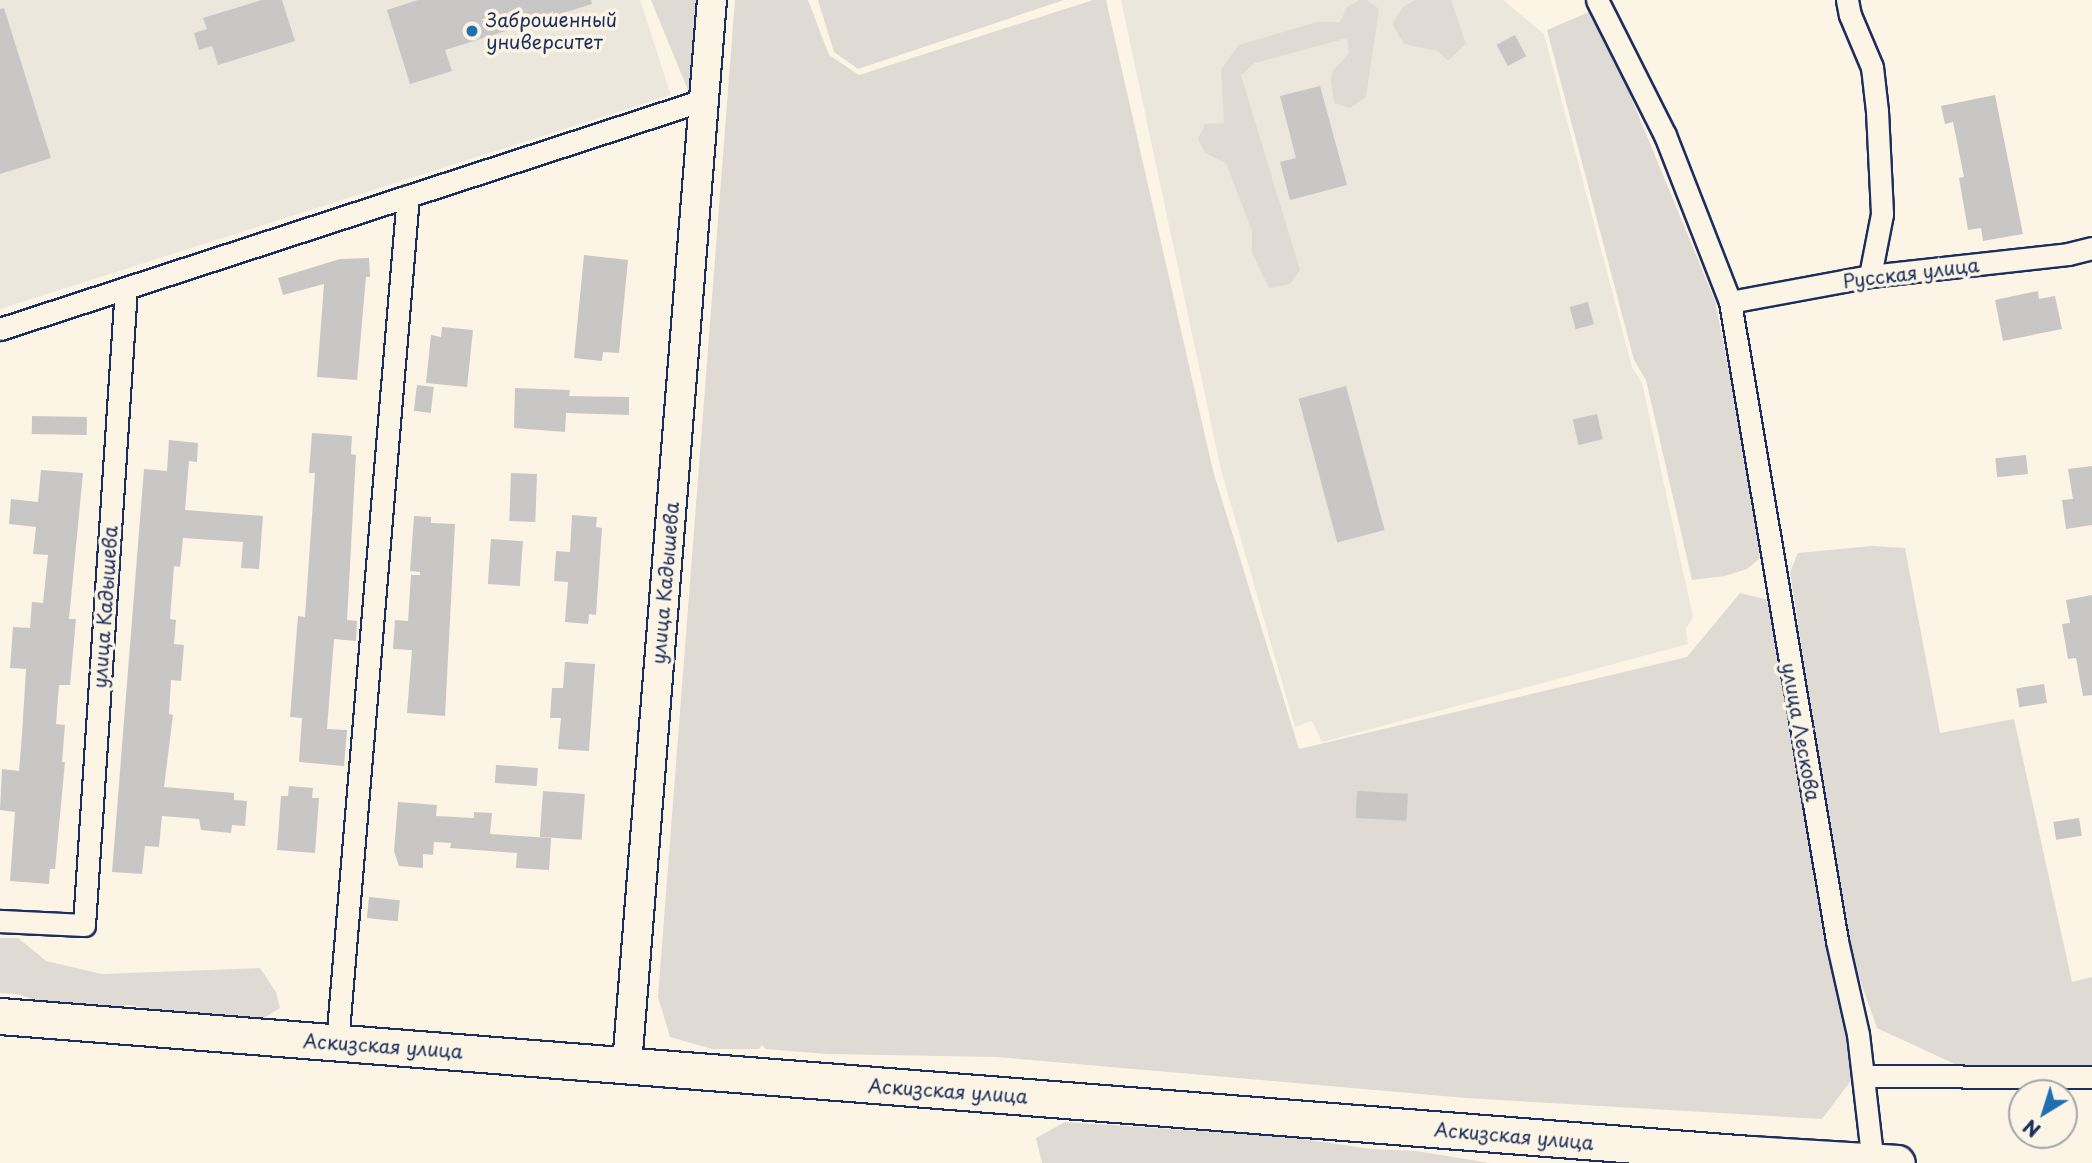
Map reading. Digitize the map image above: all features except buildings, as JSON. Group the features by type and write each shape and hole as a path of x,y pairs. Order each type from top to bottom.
{"main road":[{"name":"Аскизская улица","path":"0,1016 1737,1153 1881,1162"}],"street":[{"name":"улица Кадышева","path":"626,1065 712,0"},
{"name":"улица Лескова","path":"1597,0 1665,135 1730,302 1837,942 1881,1162"},
{"path":"1847,0 1850,15 1872,67 1877,110 1882,214 1870,276"},
{"path":"0,329 703,100"},
{"path":"337,1043 408,196"},
{"name":"Русская улица","path":"1730,302 1870,276 2068,254 2092,248"},
{"name":"улица Кадышева","path":"0,921 84,925 126,288"},
{"path":"1865,1076 2092,1077"}],"shaded area":[{"path":"0,0 640,0 671,95 0,309"},
{"path":"651,0 697,0 698,83 692,100"},
{"path":"735,0 808,0 829,55 859,75 1093,0 1106,0 1213,471 1299,749 1687,657 1740,593 1769,600 1853,1078 1822,1119 1466,1098 997,1057 827,1054 766,1049 762,1045 759,1049 712,1049 670,1037 658,997"},
{"path":"818,0 1064,0 858,69 834,52"},
{"path":"1121,0 1503,0 1544,34 1632,367 1642,383 1693,617 1686,629 1688,644 1322,742 1312,721 1295,727 1221,470"},
{"path":"1360,0 1367,0 1379,9 1366,97 1350,108 1334,103 1331,82 1332,72 1349,53 1347,38 1255,63 1241,75 1300,270 1290,284 1269,288 1252,253 1252,231 1226,163 1205,153 1198,139 1205,124 1224,123 1221,69 1239,45 1317,22 1340,22 1347,7"},
{"path":"1415,0 1451,0 1466,44 1448,61 1437,51 1404,44 1392,24 1403,7"},
{"path":"1589,12 1623,78 1715,301 1762,538 1759,559 1747,569 1725,576 1692,580 1646,380 1634,360 1547,30"},
{"path":"1872,546 1905,548 1940,733 2014,719 2072,982 2092,977 2092,1065 1961,1067 1877,1028 1847,943 1790,572 1798,553"},
{"path":"0,938 18,938 46,961 102,974 260,968 276,992 280,1008 259,1021 172,1015 130,1005 71,1011 17,994 0,993"},
{"path":"1065,1122 1289,1137 1371,1149 1416,1151 1490,1163 1042,1163 1036,1138"}],"place":[{"name":"Заброшенный университет","path":"472,31"}]}
